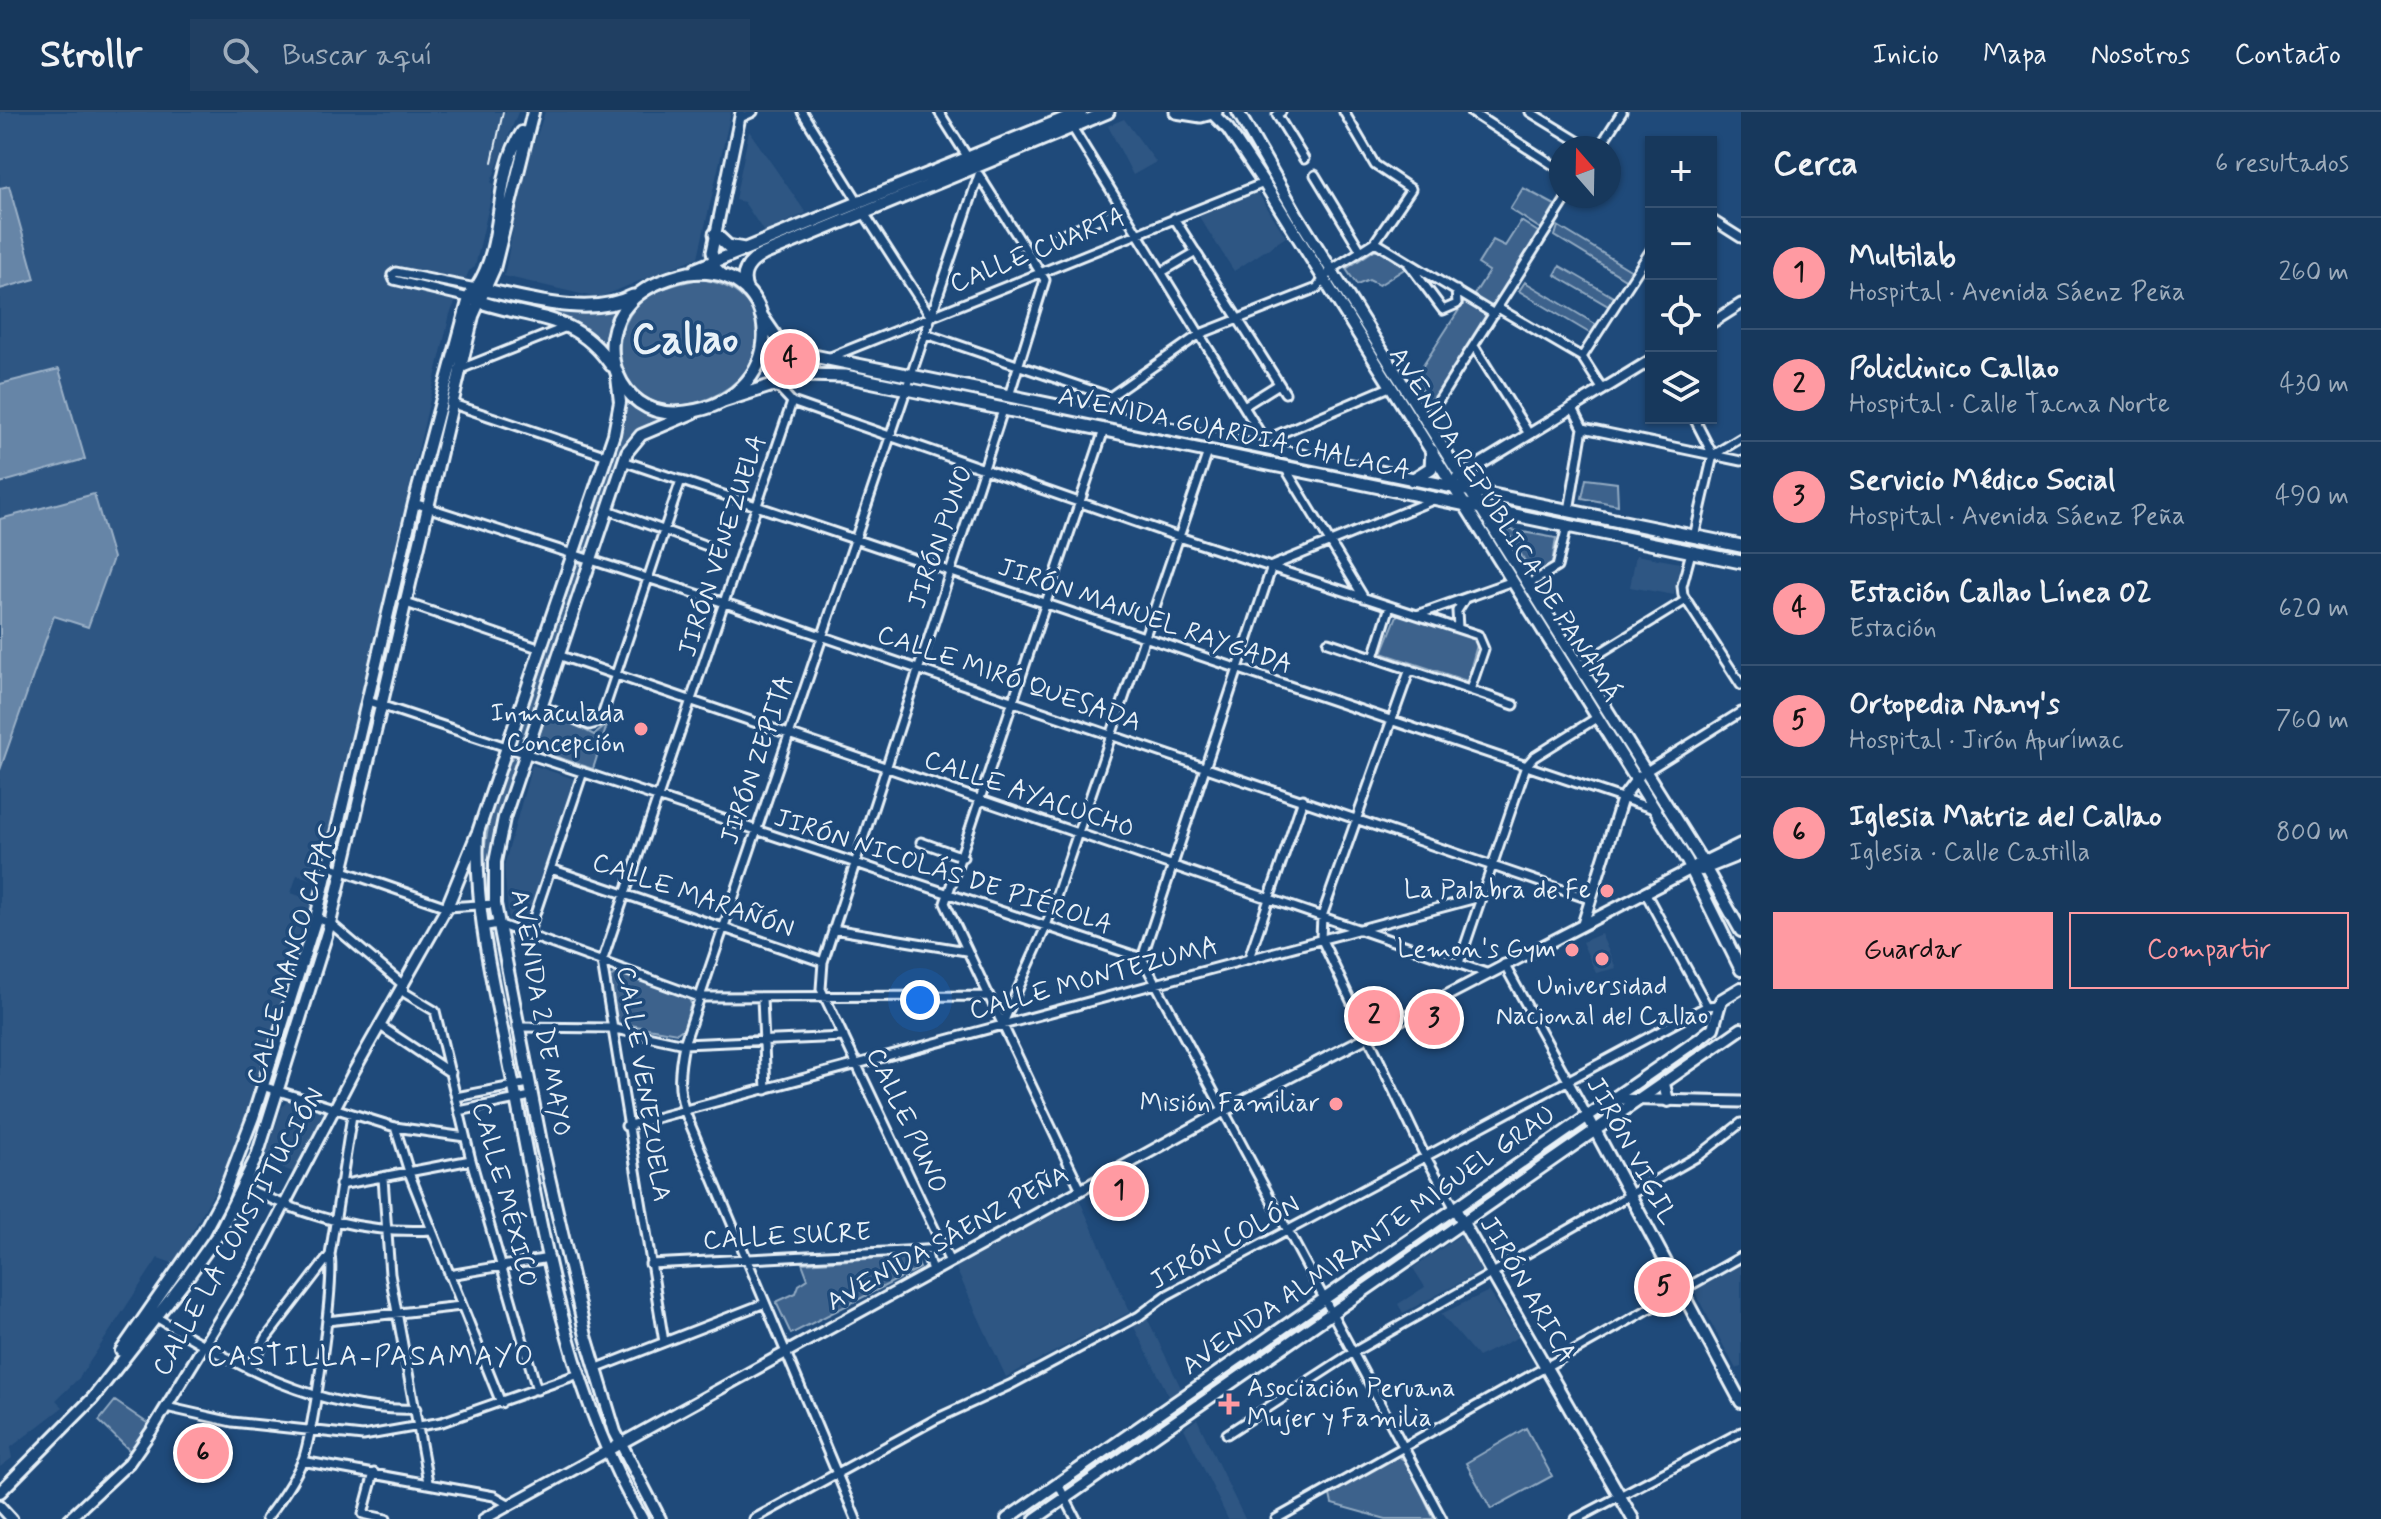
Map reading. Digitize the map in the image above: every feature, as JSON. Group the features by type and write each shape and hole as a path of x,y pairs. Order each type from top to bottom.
{"main road":[{"path":"477,294 589,306 614,304 744,250 974,167 1081,112"},
{"path":"1066,119 1108,112"},
{"path":"1176,112 1189,116 1214,113"},
{"name":"AVENIDA REPÚBLICA DE PANAMÁ","path":"1238,112 1392,386 1432,451 1456,483"},
{"name":"AVENIDA REPÚBLICA DE PANAMÁ","path":"1214,113 1328,275 1425,422 1465,505 1579,666 1640,775 1654,809 1691,869 1741,970"},
{"path":"477,294 494,269 530,118"},
{"path":"751,299 743,280 751,262 862,208"},
{"path":"715,234 728,246 744,250"},
{"path":"477,294 570,325 601,352 627,392 650,408 669,413 706,408 741,389 758,369 766,344 761,315 739,285 725,277 688,273"},
{"path":"615,372 611,349 614,330 626,305 641,292"},
{"name":"CALLE MANCO CAPAC","path":"0,1485 100,1381 168,1293 214,1241 244,1187 330,923 477,294"},
{"name":"CALLE MANCO CAPAC","path":"0,1492 93,1398 156,1317 222,1198 316,918 414,503 448,374 477,294"},
{"name":"AVENIDA GUARDIA CHALACA","path":"761,315 774,336 790,350 1181,431 1272,452 1437,499 1741,562"},
{"name":"AVENIDA 2 DE MAYO","path":"615,372 620,402 607,456 478,832 478,907 549,1258 579,1374 606,1452 642,1519"},
{"name":"AVENIDA GUARDIA CHALACA","path":"720,402 821,373 1283,466 1358,476 1456,483 1470,492 1741,546"},
{"path":"1053,420 1056,405"},
{"name":"AVENIDA 2 DE MAYO","path":"660,1519 619,1445 595,1369 517,1027 495,904 496,847 525,752 630,445 641,435 706,408"},
{"path":"1177,446 1181,431"},
{"path":"1411,480 1426,475 1431,468 1432,451"},
{"name":"AVENIDA REPÚBLICA DE PANAMÁ","path":"1470,492 1598,717 1705,866 1741,931"},
{"path":"1629,540 1633,524"},
{"path":"447,907 478,832"},
{"path":"1691,869 1705,866 1741,848"},
{"path":"1740,1031 1725,1029 1716,1017 1713,1005 1741,988"},
{"name":"AVENIDA ALMIRANTE MIGUEL GRAU","path":"1007,1519 1614,1099 1707,1033 1716,1017"},
{"name":"AVENIDA ALMIRANTE MIGUEL GRAU","path":"1035,1519 1740,1031"},
{"path":"1667,1061 1669,1070 1678,1074"},
{"path":"1664,1084 1668,1101"},
{"name":"JIRÓN VIGIL","path":"1588,1117 1741,1402"},
{"path":"524,1138 540,1135"},
{"name":"JIRÓN ARICA","path":"1454,1207 1633,1519"},
{"path":"1177,1400 1185,1416"}],"street":[{"path":"725,277 713,262 715,234 740,115 753,112"},
{"path":"802,112 931,317"},
{"path":"939,112 1045,283 1009,396"},
{"path":"1281,112 1277,115 1304,159"},
{"path":"1088,412 1200,334 1315,289 1328,275 1375,242 1411,189 1375,165 1344,112"},
{"path":"1471,112 1549,162"},
{"path":"1530,112 1569,136"},
{"path":"1607,136 1622,112"},
{"path":"1066,119 1272,452"},
{"name":"JIRÓN ZEPITA","path":"856,1519 685,1112 677,1084 684,1044 699,997 888,436 926,334 974,167"},
{"path":"1315,175 1361,251"},
{"name":"CALLE CUARTA","path":"827,359 1264,183"},
{"path":"1425,422 1560,208"},
{"path":"1055,237 1123,209"},
{"path":"1174,218 1285,393"},
{"path":"1717,223 1741,238"},
{"path":"1375,242 1456,290 1582,357 1603,390"},
{"path":"1162,272 1196,252"},
{"path":"1582,357 1645,259"},
{"path":"1406,260 1443,310 1457,304 1456,290"},
{"path":"396,272 436,280 477,294 433,289 394,280 392,275 396,272"},
{"path":"433,289 436,280"},
{"path":"1717,320 1739,309"},
{"path":"448,374 570,325"},
{"path":"926,334 1111,397"},
{"path":"1474,346 1529,434"},
{"path":"1456,483 1529,434 1645,364"},
{"path":"1244,406 1279,384"},
{"path":"1265,440 1392,386"},
{"path":"761,388 780,389 792,402 888,436 1179,537 1458,628 1484,642 1470,690"},
{"path":"441,401 607,456"},
{"name":"JIRÓN VENEZUELA","path":"693,702 792,402"},
{"path":"1569,511 1583,428 1573,408"},
{"name":"JIRÓN PUNO","path":"825,997 821,989 823,962 833,929 857,865 1003,410"},
{"path":"1694,537 1713,455 1697,424"},
{"path":"1583,428 1741,461"},
{"path":"1081,1190 946,909 1012,701 1104,430"},
{"path":"1713,455 1741,438"},
{"path":"1002,1025 1045,929 1208,452"},
{"name":"JIRÓN MANUEL RAYGADA","path":"623,461 1654,809"},
{"path":"1283,466 1364,598"},
{"path":"541,706 589,725 600,722 681,480"},
{"path":"1399,490 1405,502 1399,513"},
{"path":"1437,499 1272,566 1142,958 1442,1519"},
{"name":"CALLE MIRÓ QUESADA","path":"414,503 725,603 1589,899"},
{"path":"608,510 707,546"},
{"path":"1417,615 1557,567 1567,526"},
{"path":"1691,552 1682,586 1686,600 1741,685"},
{"path":"1458,628 1457,611 1469,596"},
{"path":"1579,666 1686,600"},
{"path":"403,602 541,649"},
{"path":"1374,657 1390,606"},
{"path":"1328,642 1514,705"},
{"name":"CALLE AYACUCHO","path":"558,655 1363,928 1486,973"},
{"path":"1321,938 1322,916 1410,669"},
{"name":"JIRÓN NICOLÁS DE PIÉROLA","path":"368,701 659,796 1045,929 1142,958"},
{"name":"CALLE VENEZUELA","path":"664,1342 626,1126 602,962 693,702"},
{"path":"1583,924 1622,799 1640,775 1741,712"},
{"path":"1459,963 1526,766 1534,757 1598,717"},
{"path":"528,935 583,772"},
{"path":"1249,958 1303,799"},
{"path":"921,842 963,857"},
{"path":"329,866 447,907 495,904"},
{"name":"CALLE MARAÑÓN","path":"551,869 823,962"},
{"name":"AVENIDA SÁENZ PEÑA","path":"484,1519 1224,1111 1691,869"},
{"path":"1645,892 1713,1005"},
{"name":"CALLE MONTEZUMA","path":"626,1126 1480,897"},
{"name":"CALLE LA CONSTITUCIÓN","path":"69,1519 129,1463 166,1407 286,1206 379,1025 404,987 447,907"},
{"path":"316,918 330,923 404,987"},
{"path":"482,927 498,924 699,997 988,996"},
{"path":"833,929 966,951"},
{"name":"JIRÓN ARICA","path":"1321,938 1426,1157 1454,1207"},
{"name":"JIRÓN VIGIL","path":"1504,964 1588,1117"},
{"name":"CALLE MÉXICO","path":"404,987 405,993 435,1011 471,1160 537,1390"},
{"name":"CALLE PUNO","path":"825,997 950,1262"},
{"path":"762,998 766,1090"},
{"name":"JIRÓN COLÓN","path":"754,1519 936,1419 1054,1362 1139,1316 1167,1295 1567,1079 1713,1005"},
{"path":"379,1025 451,1073"},
{"path":"517,1027 611,1028 684,1044 764,1043 844,1037"},
{"path":"456,1097 529,1083"},
{"path":"262,1086 395,1127 465,1137"},
{"path":"490,1090 496,1095 491,1104"},
{"path":"459,1111 531,1096"},
{"path":"1614,1099 1741,1102"},
{"path":"266,1519 302,1461 327,1321 334,1222 352,1115"},
{"path":"1227,1434 1352,1353 1700,1155 1741,1123"},
{"path":"395,1127 409,1173 501,1403"},
{"path":"340,1185 471,1160"},
{"path":"383,1178 396,1313 428,1482"},
{"path":"244,1187 286,1206 334,1222 387,1230 432,1230"},
{"name":"CALLE SUCRE","path":"650,1264 943,1249"},
{"path":"926,1250 932,1272"},
{"path":"249,1369 265,1340 330,1255"},
{"path":"1276,1519 1741,1257"},
{"path":"449,1275 549,1258"},
{"path":"595,1369 765,1303"},
{"path":"327,1321 461,1306"},
{"path":"156,1317 249,1369 314,1395 368,1408 416,1409"},
{"path":"166,1407 197,1417 363,1436 418,1426 501,1403 579,1374"},
{"path":"1576,1519 1741,1432"},
{"path":"302,1461 428,1482 494,1496 510,1505"},
{"path":"374,1473 363,1514 386,1519"},
{"path":"1058,1484 1076,1519"},
{"path":"0,1506 12,1519"}],"shaded area":[{"path":"0,112 518,112 491,182 494,184 475,267 469,271 450,314 317,881 297,875 291,893 314,901 233,1157 175,1264 158,1258 79,1378 56,1400 63,1407 10,1448 12,1458 0,1467 0,770 94,494 0,519 0,483 85,459 59,369 0,384 0,289 34,279 8,186 0,188"},
{"path":"545,112 731,112 698,257 598,298 504,276 524,173"},
{"path":"1124,119 1156,162 1133,175 1108,126"},
{"path":"749,131 806,213 764,232 744,202 735,200"},
{"path":"9,186 35,279 0,289 0,188"},
{"path":"1523,188 1549,202 1549,208 1553,208 1541,229 1510,209"},
{"path":"1258,193 1286,237 1234,271 1198,215"},
{"path":"1521,221 1538,232 1492,310 1472,298 1489,271 1478,264 1493,240 1505,246"},
{"path":"1558,226 1632,271 1627,280 1555,236"},
{"path":"1376,249 1406,268 1379,285 1369,280 1357,285 1346,269"},
{"path":"1560,266 1615,298 1610,307 1555,275"},
{"path":"699,279 725,286 743,298 754,314 759,332 756,351 747,370 731,386 708,399 681,405 654,402 639,393 622,368 621,337 626,322 647,297"},
{"path":"1525,282 1597,325 1591,334 1519,291"},
{"path":"1466,299 1489,313 1431,405 1415,378"},
{"path":"522,302 596,310 615,309 605,336 605,348 577,325 521,308"},
{"path":"59,369 85,459 0,483 0,384"},
{"path":"625,401 650,416 669,420 638,432 627,442 590,552 585,551 583,546 617,438"},
{"path":"1586,479 1617,483 1618,505 1582,498"},
{"path":"94,494 113,558 88,627 54,616 0,770 0,519"},
{"path":"1506,529 1556,538 1552,564 1533,575"},
{"path":"1636,555 1680,563 1674,595 1630,587"},
{"path":"577,563 587,565 526,738 519,735"},
{"path":"1398,613 1479,638 1467,681 1382,653"},
{"path":"547,713 563,725 568,721 594,735 607,725 593,769 534,749"},
{"path":"517,753 521,757 494,839 493,870 481,868 497,789 509,761"},
{"path":"532,765 577,780 524,929 509,924 504,866"},
{"name":"Universidad Nacional del Callao","path":"1601,934 1616,968 1596,973 1582,942"},
{"path":"618,971 688,997 691,1003 684,1028 677,1033 618,1023 614,1019 608,979"},
{"path":"288,1100 326,1113 297,1173 264,1162 282,1107"},
{"path":"1579,1127 1582,1131 1467,1210 1468,1205"},
{"path":"1078,1197 1130,1312 1006,1377 954,1264"},
{"path":"1462,1234 1482,1271 1403,1313 1398,1304 1425,1287 1413,1268"},
{"path":"914,1256 920,1268 791,1334 776,1302 796,1293 799,1285 808,1279 802,1263"},
{"path":"1741,1265 1741,1367 1736,1369 1694,1291"},
{"path":"1489,1291 1519,1337 1478,1357 1441,1314"},
{"path":"1147,1318 1182,1390 1170,1398 1133,1325"},
{"path":"115,1401 150,1425 130,1451 99,1421"},
{"path":"1197,1419 1245,1519 1228,1519 1184,1428"},
{"path":"1526,1428 1552,1476 1491,1509 1466,1463"},
{"path":"1398,1456 1408,1463 1434,1519 1386,1519 1332,1504 1330,1495 1334,1488"}],"railway":[{"path":"492,162 503,112"}],"place":[{"name":"Estación Callao Línea 02","path":"790,359"},
{"name":"Inmaculada Concepción","path":"641,729"},
{"name":"La Palabra de Fe","path":"1607,891"},
{"name":"Lemon's Gym","path":"1572,950"},
{"name":"Universidad Nacional del Callao","path":"1602,959"},
{"name":"Policlinico Callao","path":"1374,1016"},
{"name":"Servicio Médico Social","path":"1434,1019"},
{"name":"Misión Familiar","path":"1336,1104"},
{"name":"Multilab","path":"1119,1191"},
{"name":"Ortopedia Nany's","path":"1664,1287"},
{"name":"Asociación Peruana Mujer y Familia","path":"1229,1404"},
{"name":"Iglesia Matriz del Callao","path":"203,1453"}],"district":[{"name":"Callao","path":"685,340"},
{"name":"CASTILLA-PASAMAYO","path":"371,1357"}]}
